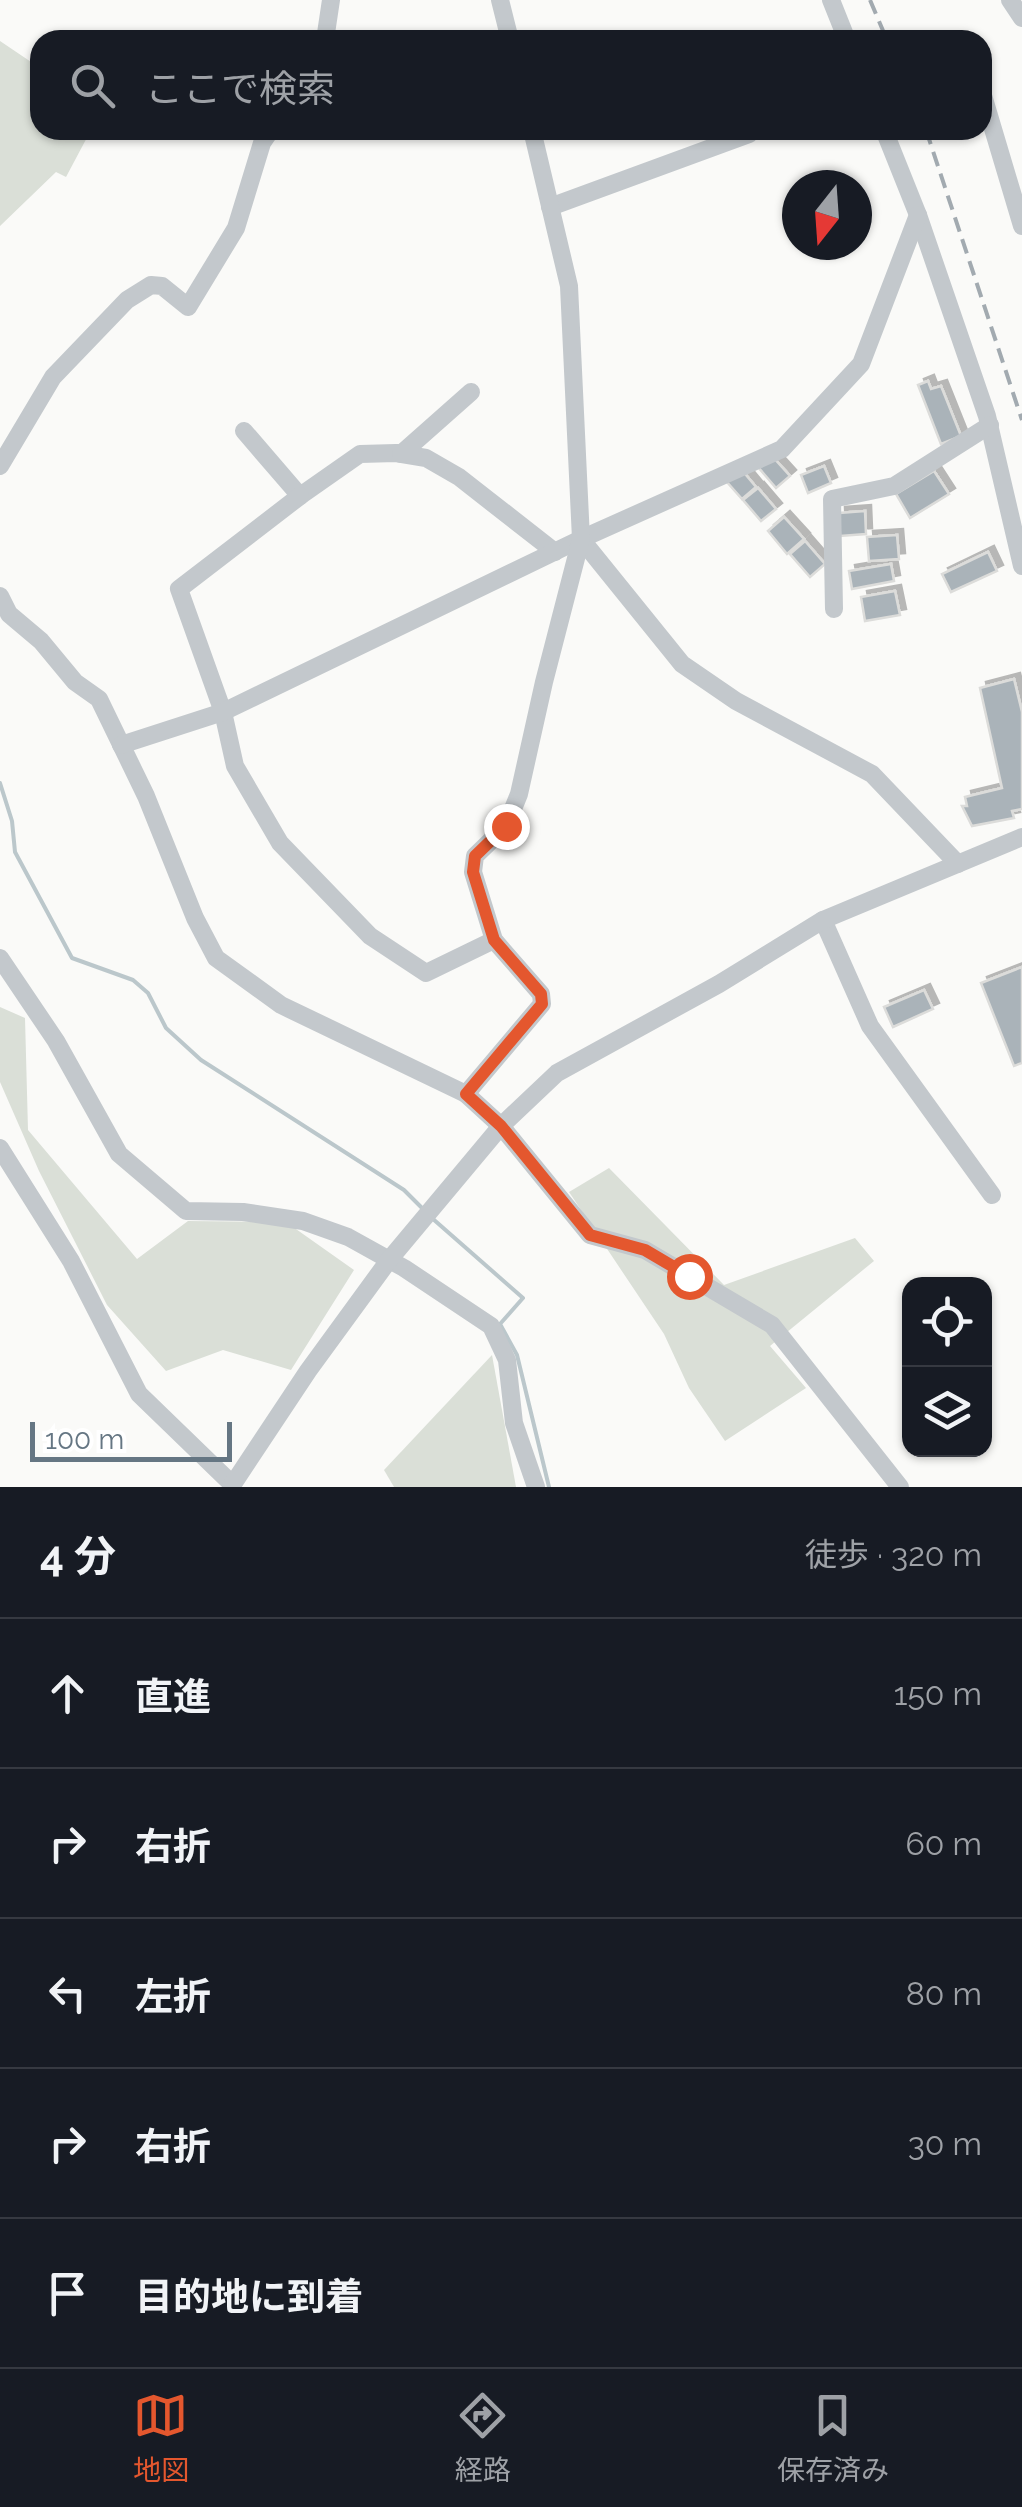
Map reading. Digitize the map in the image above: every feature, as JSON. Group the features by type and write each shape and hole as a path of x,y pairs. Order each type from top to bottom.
{"street":[{"path":"326,30 331,0"},
{"path":"500,0 508,30"},
{"path":"831,0 843,30"},
{"path":"1010,0 1022,18"},
{"path":"992,126 1022,226"},
{"path":"0,466 53,377 127,300 151,285 162,286 188,307 236,228 265,140"},
{"path":"466,1094 542,1004 541,994 494,940 473,872 475,856 506,826 519,794 581,539 569,286 534,140"},
{"path":"550,207 733,140"},
{"path":"888,140 990,425 1022,566"},
{"path":"120,745 224,712 581,539 782,449 861,364 918,215"},
{"path":"400,454 471,392"},
{"path":"834,609 832,499 894,486 990,425"},
{"path":"244,431 300,496"},
{"path":"494,940 426,973 370,936 280,844 235,766 224,712 180,589 360,454 426,458 459,477 555,552"},
{"path":"581,539 682,664 736,700 872,774 958,864"},
{"path":"0,596 10,614 41,641 75,682 99,699 216,958 280,1005 466,1094 501,1126 590,1235 645,1250 772,1324 900,1487"},
{"path":"2,1155 71,1262 139,1394 232,1486 308,1371 389,1260 501,1126 556,1073 719,984 823,920 1022,837"},
{"path":"823,920 870,1026 992,1195"},
{"path":"0,958 56,1042 120,1154 175,1203 186,1211 244,1212 304,1221 348,1237 491,1326 507,1360 514,1424 536,1487"}],"shaded area":[{"path":"0,41 30,61 30,140 86,140 66,177 56,172 0,226"},
{"path":"0,1007 25,1018 28,1130 137,1259 188,1221 286,1222 354,1270 291,1370 223,1350 166,1371 107,1305 39,1171 0,1082"},
{"path":"609,1168 724,1285 855,1238 874,1261 770,1346 806,1388 725,1441 689,1388 664,1334 569,1192"},
{"path":"492,1355 516,1487 394,1487 384,1470"}],"building":[{"path":"928,381 931,389 941,386 961,436 941,444 918,385"},
{"path":"772,456 790,476 776,488 758,467"},
{"path":"824,466 831,483 808,493 801,475"},
{"path":"741,469 756,487 742,499 726,481"},
{"path":"934,471 949,494 910,518 896,494"},
{"path":"758,488 776,509 761,521 743,500"},
{"path":"865,511 866,534 840,536 839,513"},
{"path":"784,517 804,539 787,554 768,531"},
{"path":"897,535 899,559 869,561 867,537"},
{"path":"805,541 825,564 810,577 790,554"},
{"path":"988,552 997,571 951,592 942,574"},
{"path":"891,564 894,581 852,589 849,571"},
{"path":"895,591 900,615 865,621 861,597"},
{"path":"1014,679 1022,712 1022,809 1012,811 1014,818 972,826 962,806 967,806 965,797 1002,788 980,688"},
{"path":"1022,967 1022,1063 1014,1066 981,983"},
{"path":"924,990 933,1009 893,1027 884,1007"}],"waterway":[{"path":"0,783 12,821 15,852 72,958 133,980 148,993 166,1028 201,1060 404,1190 423,1209"},
{"path":"433,1219 523,1298 500,1324 517,1355 549,1487"}],"railway":[{"path":"870,0 883,30"},
{"path":"929,140 1022,420"}],"route":[{"path":"506,826 475,856 473,872 494,940 541,994 542,1004 466,1094 501,1126 590,1235 645,1250 689,1276"}]}
